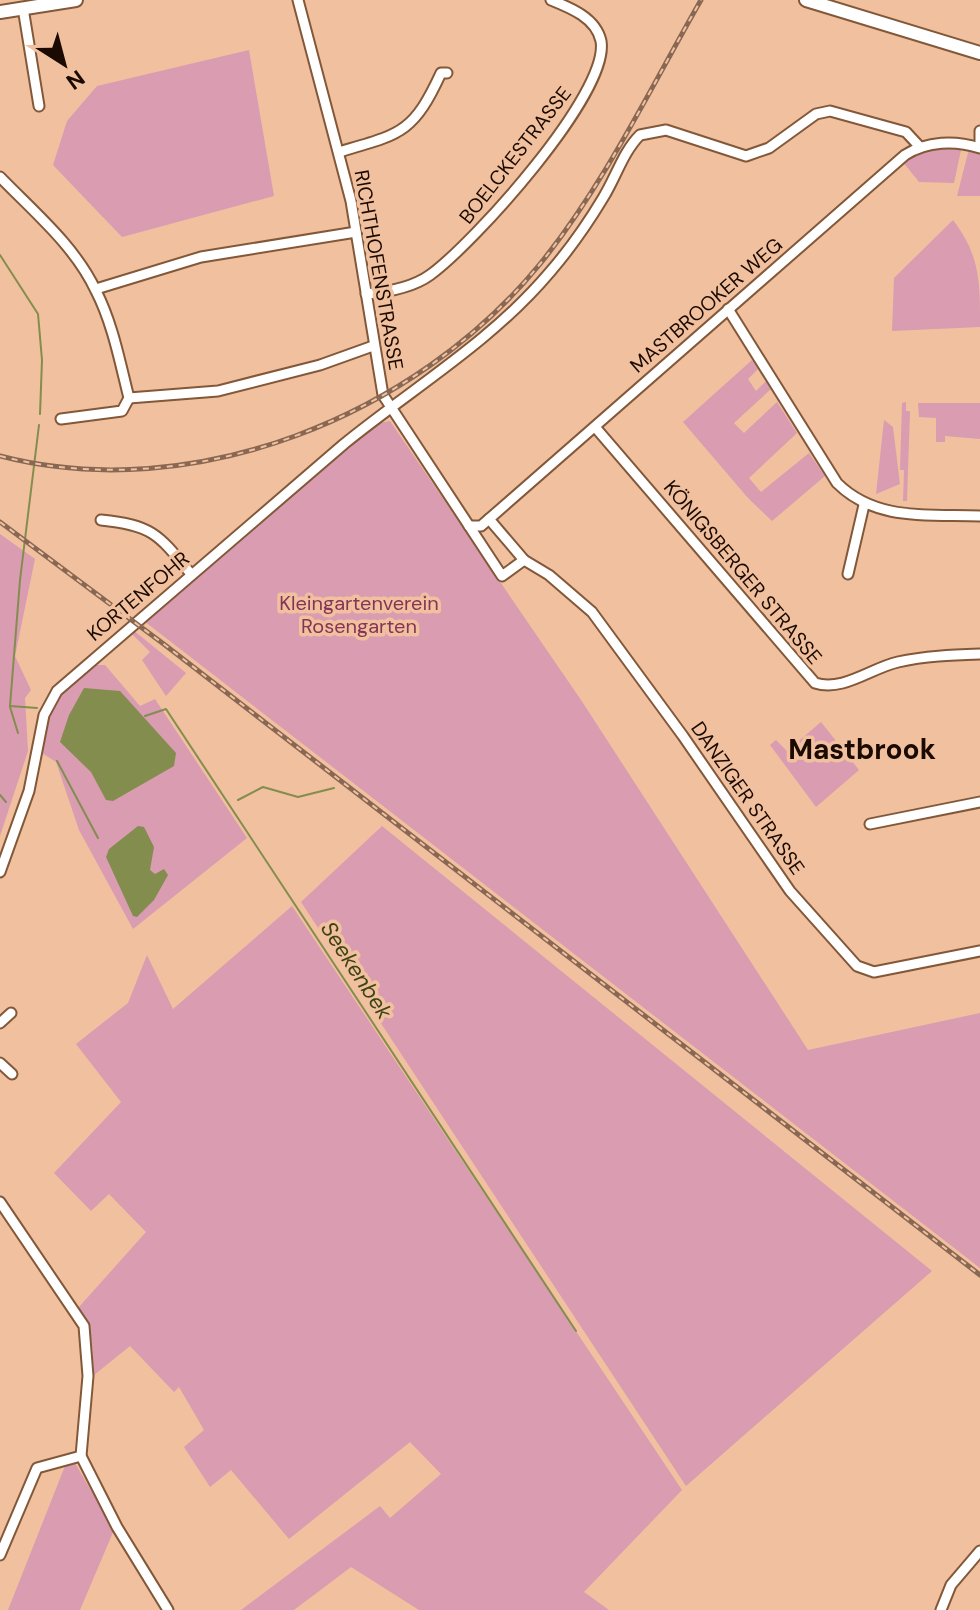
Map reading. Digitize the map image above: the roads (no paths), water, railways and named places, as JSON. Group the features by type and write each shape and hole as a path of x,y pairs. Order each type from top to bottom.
{"main road":[{"path":"0,12 76,0"},
{"path":"806,0 980,53"}],"street":[{"name":"RICHTHOFENSTRASSE","path":"298,0 339,152 356,232 373,346 390,407 469,526"},
{"name":"BOELCKESTRASSE","path":"366,294 405,287 427,277 466,245 530,170 586,93 600,61 601,41 596,28 586,17 551,0"},
{"path":"23,8 39,106"},
{"path":"339,152 386,140 403,131 422,110 441,73 447,73"},
{"name":"KORTENFOHR","path":"0,872 29,791 44,715 57,691 390,407 458,361 510,317 552,270 603,199 640,135 666,130 746,156 769,148 816,114 830,111 906,132 919,146"},
{"path":"919,146 980,145 980,131"},
{"name":"MASTBROOKER WEG","path":"469,526 481,526 919,146"},
{"path":"0,177 73,254 96,289 129,398 122,411 61,419"},
{"path":"96,289 201,257 356,232"},
{"path":"728,309 837,483 864,505 892,513 980,516"},
{"path":"129,398 218,391 320,365 373,346"},
{"name":"KÖNIGSBERGER STRASSE","path":"595,427 815,683 825,687 842,684 897,662 937,655 980,654"},
{"path":"848,574 864,505"},
{"name":"DANZIGER STRASSE","path":"489,519 524,560 549,575 592,612 683,736 790,891 857,966 874,972 980,951"},
{"path":"101,520 135,523 151,531 191,574"},
{"path":"469,526 502,576 524,560"},
{"path":"870,824 980,802"},
{"path":"0,1023 11,1013"},
{"path":"0,1063 12,1074"},
{"path":"0,1202 84,1326 88,1376 81,1456 117,1527 168,1610"},
{"path":"0,1555 37,1468 81,1456"},
{"path":"941,1610 951,1585 980,1551"}],"waterway":[{"name":"Seekenbek","path":"0,255 38,314 42,360 40,414"},
{"name":"Seekenbek","path":"37,708 10,706 20,580 39,425"},
{"path":"10,707 18,733"},
{"name":"Seekenbek","path":"145,716 166,709 576,1331"},
{"path":"57,761 98,838"},
{"path":"238,800 263,787 298,797 334,788"},
{"path":"0,795 6,802"}],"railway":[{"path":"0,456 74,468 148,468 223,457 296,436 366,405 430,365 489,318 540,264 563,234 625,136 701,0"},
{"path":"0,522 165,645 980,1275"}],"district":[{"name":"Mastbrook","path":"862,749"}],"park label":[{"name":"Kleingartenverein Rosengarten","path":"359,614"}]}
